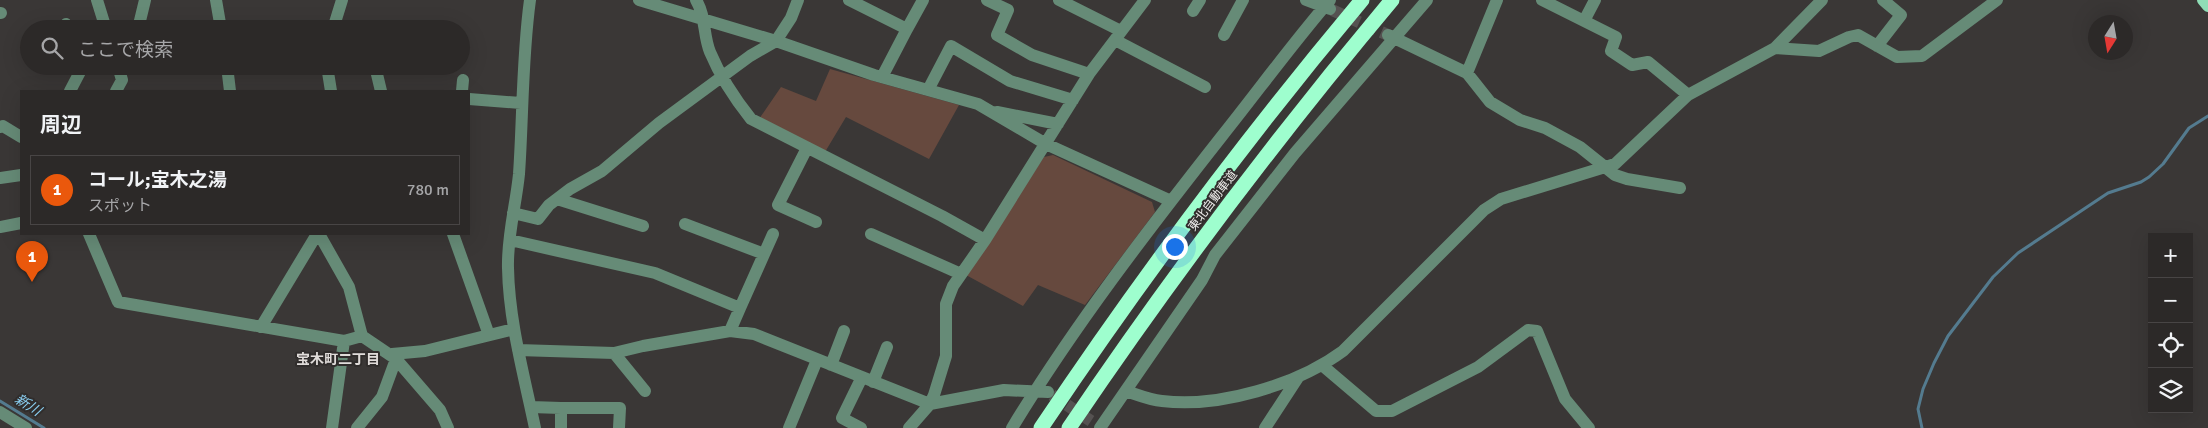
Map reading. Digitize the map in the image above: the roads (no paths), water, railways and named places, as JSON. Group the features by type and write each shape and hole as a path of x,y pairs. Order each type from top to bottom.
{"highway":[{"name":"東北自動車道","path":"1041,428 1160,260 1252,138 1362,0"},
{"name":"東北自動車道","path":"1069,428 1179,272 1231,203 1358,40 1392,0"}],"street":[{"path":"98,0 104,20"},
{"path":"140,20 145,0"},
{"path":"216,0 219,20"},
{"path":"336,20 342,0"},
{"path":"530,0 525,33 519,175 508,268 514,329 535,428"},
{"path":"639,0 704,18 882,77 978,104 1046,144 1171,201"},
{"path":"696,0 702,10 710,51 735,99 751,119 942,216 985,240"},
{"path":"513,213 538,219 557,199 570,189 602,170 660,123 723,76 750,56 776,41 791,18 798,0"},
{"path":"849,0 907,29"},
{"path":"882,77 923,0"},
{"path":"987,0 1008,10 997,35 1032,55 1089,74"},
{"path":"1059,0 1205,87"},
{"path":"908,428 930,404 946,356 946,304 953,286 985,240 1089,74 1144,0"},
{"path":"1193,12 1200,0"},
{"path":"1224,35 1243,0"},
{"path":"1012,428 1035,390 1137,246 1328,6 1306,0"},
{"path":"1097,426 1126,391 1202,280 1215,255 1295,152 1391,37 1427,0"},
{"path":"1467,73 1497,0"},
{"path":"1542,0 1616,36 1611,51 1632,65 1648,62 1688,94"},
{"path":"1584,21 1595,0"},
{"path":"1126,391 1163,402 1199,401 1243,396 1323,366 1343,351 1484,210 1501,200 1615,164 1688,94 1775,48 1822,0"},
{"path":"1878,46 1901,15 1883,0"},
{"path":"1775,48 1819,51 1849,37 1858,35 1897,57 1922,56 1997,0"},
{"path":"1391,37 1467,73 1490,102 1520,120 1545,128 1580,147 1615,175 1627,179 1680,188"},
{"path":"928,90 951,46 1010,81 1073,100"},
{"path":"71,90 78,75"},
{"path":"121,75 122,80"},
{"path":"117,90 124,75"},
{"path":"228,75 230,90"},
{"path":"328,75 331,90"},
{"path":"377,75 381,90"},
{"path":"470,99 521,103"},
{"path":"988,110 1058,124"},
{"path":"0,127 3,126 20,136"},
{"path":"807,148 778,205 816,222"},
{"path":"0,178 20,176"},
{"path":"557,199 642,226"},
{"path":"0,227 20,223"},
{"path":"685,224 764,254"},
{"path":"730,331 773,234"},
{"path":"872,234 961,274"},
{"path":"89,235 118,302 344,341 362,336"},
{"path":"261,326 317,235"},
{"path":"319,235 349,287 362,336 394,357 440,410 448,428"},
{"path":"453,235 489,335"},
{"path":"510,240 655,273 740,308"},
{"path":"394,357 514,329"},
{"path":"1323,366 1376,411 1392,411 1478,366 1528,330 1537,331 1565,399 1589,428"},
{"path":"518,350 614,353 730,331 754,334 930,404 1004,390 1048,392"},
{"path":"831,365 844,331"},
{"path":"332,428 344,341"},
{"path":"861,428 842,418 887,347"},
{"path":"614,353 645,391"},
{"path":"358,428 382,397 394,357"},
{"path":"789,428 817,360"},
{"path":"1264,428 1299,376"},
{"path":"531,407 620,408 619,428"},
{"path":"561,408 561,428"},
{"path":"0,412 26,428"}],"waterway":[{"path":"1922,428 1918,409 1923,389 1934,363 1948,336 1993,277 2018,253 2108,193 2141,182 2149,177 2163,164 2189,128 2208,116"},
{"name":"新川","path":"0,401 44,428"}],"tunnel":[{"path":"1332,10 1388,35"},
{"path":"1052,395 1091,421"}],"place":[{"name":"コール;宝木之湯","path":"32,282"}],"district":[{"name":"宝木町二丁目","path":"338,359"}]}
